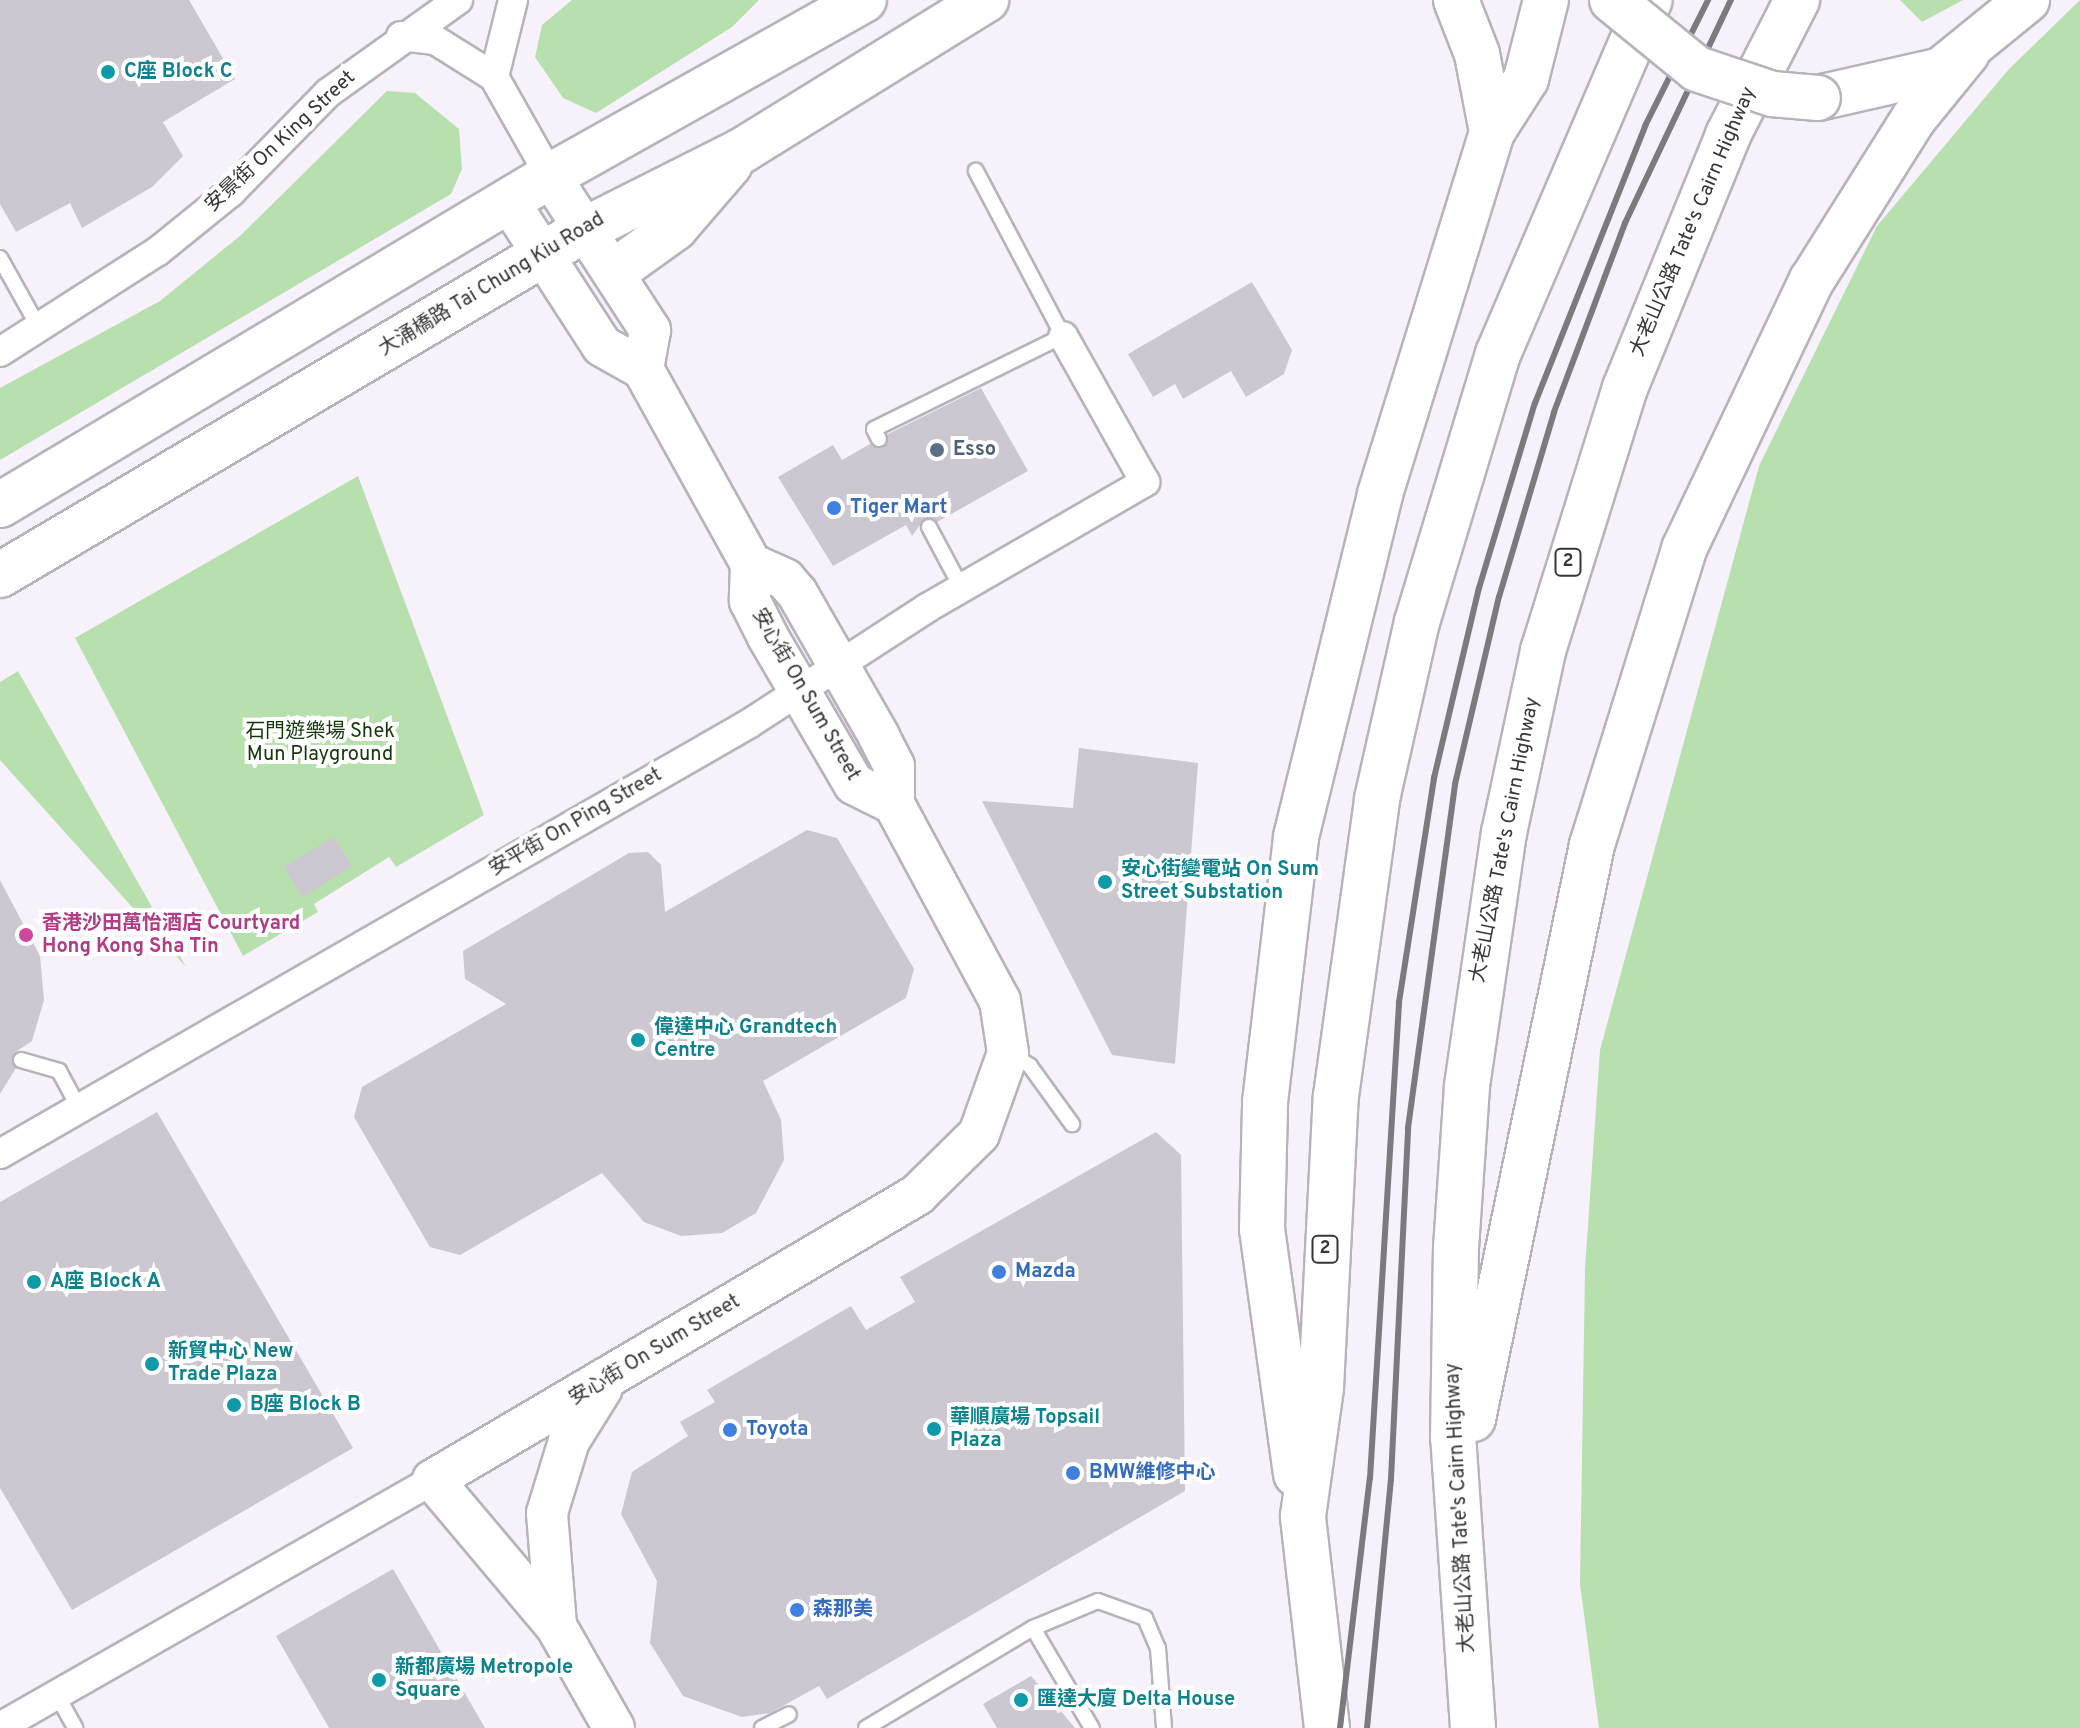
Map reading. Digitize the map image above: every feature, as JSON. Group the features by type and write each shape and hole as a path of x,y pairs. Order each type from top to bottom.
{"main road":[{"path":"0,505 550,176 864,0"},
{"name":"大涌橋路 Tai Chung Kiu Road","path":"0,575 584,230 743,150 986,0"},
{"path":"1456,0 1472,41 1492,132"},
{"path":"1612,0 1697,69 1772,94 1818,98 1916,80 1967,53"},
{"name":"2","path":"1327,1728 1303,1516 1321,1388 1337,1082 1360,904 1396,711 1441,533 1498,354 1650,0"},
{"name":"大老山公路 Tate's Cairn Highway","path":"1473,1728 1458,1541 1453,1348 1461,1160 1476,1009 1522,745 1568,562 1625,388 1728,135 1797,0"},
{"path":"1458,1541 1492,1315 1577,909 1662,611 1791,317 1914,118 1967,53 2027,0"},
{"path":"1303,1516 1262,1229 1278,965 1296,837 1341,632 1492,132 1526,79 1543,18"},
{"path":"615,271 675,228 743,150"}],"street":[{"name":"安景街 On King Street","path":"0,352 158,251 401,36 458,0"},
{"path":"494,77 513,0"},
{"path":"401,36 435,40 494,77 550,176 584,230 615,271 650,330 643,369 602,346 509,202"},
{"name":"安平街 On Ping Street","path":"0,1154 800,692 961,587 1145,482 1063,336"},
{"name":"安心街 On Sum Street","path":"643,369 751,564 750,601 800,692 854,784 894,804"},
{"name":"安心街 On Sum Street","path":"0,1727 610,1378 940,1177 986,1121 1008,1053 1000,1001 894,804 894,766 841,666 785,579 751,564"},
{"path":"556,1626 547,1513 569,1441 610,1378"},
{"path":"433,1480 556,1626 614,1728"}],"lane":[{"path":"879,439 874,429 1063,336 976,171"},
{"path":"0,258 38,326"},
{"path":"929,527 961,587"},
{"path":"1008,1053 1030,1066 1072,1124"},
{"path":"21,1060 59,1071 79,1108"},
{"path":"866,1728 1033,1628 1098,1601 1145,1618 1158,1648 1164,1728"},
{"path":"1033,1628 1092,1728"},
{"path":"57,1695 75,1728"},
{"path":"762,1728 789,1714"}],"green space":[{"path":"572,0 759,0 732,27 596,113 563,98 535,57 542,25"},
{"path":"1900,0 1963,0 1922,22"},
{"path":"2080,0 2080,1728 1599,1728 1580,1584 1585,1269 1600,1050 1759,466 1877,226 2009,69"},
{"path":"387,91 415,93 459,129 462,169 451,194 0,460 0,388 160,301 241,235"},
{"name":"石門遊樂場 Shek Mun Playground","path":"358,476 484,815 396,867 389,857 314,904 318,912 243,956 75,638"},
{"path":"18,671 186,967 0,760 0,682"}],"building":[{"path":"0,0 189,0 235,79 163,122 183,156 152,187 82,228 70,203 16,232 0,204"},
{"path":"1252,282 1292,350 1284,374 1246,397 1231,371 1183,399 1175,384 1153,397 1128,354"},
{"path":"981,388 1028,471 937,522 924,519 912,536 906,525 833,566 778,477 833,445 842,460 870,444 883,448 888,434"},
{"name":"安心街變電站 On Sum Street Substation","path":"1079,748 1198,763 1175,1064 1112,1055 982,801 1073,808"},
{"name":"偉達中心 Grandtech Centre","path":"807,830 837,838 914,969 906,998 763,1081 781,1120 784,1160 756,1213 722,1233 681,1236 644,1222 602,1173 460,1255 430,1247 354,1117 362,1087 506,1004 465,979 463,951 629,853 648,852 661,865 665,912"},
{"path":"334,837 352,866 302,897 284,867"},
{"path":"0,880 40,956 44,1000 32,1041 14,1053 16,1068 0,1094"},
{"name":"新貿中心 New Trade Plaza","path":"157,1112 353,1448 72,1610 0,1488 0,1202"},
{"name":"華順廣場 Topsail Plaza","path":"1156,1132 1181,1155 1185,1491 827,1699 819,1686 770,1713 742,1717 683,1696 650,1643 657,1581 621,1514 632,1472 688,1436 680,1422 715,1402 707,1390 851,1306 866,1330 915,1302 900,1277"},
{"name":"新都廣場 Metropole Square","path":"393,1569 485,1728 329,1728 276,1636"},
{"name":"匯達大廈 Delta House","path":"1031,1676 1075,1728 997,1728 983,1704"}],"railway":[{"path":"1340,1728 1370,1478 1399,1002 1434,778 1479,588 1535,403 1645,126 1708,0"},
{"path":"1367,1728 1391,1479 1408,1128 1455,784 1499,597 1554,412 1625,223 1731,0"}],"place":[{"name":"C座 Block C","path":"108,72"},
{"name":"Esso","path":"937,450"},
{"name":"Tiger Mart","path":"834,508"},
{"name":"安心街變電站 On Sum Street Substation","path":"1105,882"},
{"name":"香港沙田萬怡酒店 Courtyard Hong Kong Sha Tin","path":"26,935"},
{"name":"偉達中心 Grandtech Centre","path":"638,1040"},
{"name":"Mazda","path":"999,1272"},
{"name":"A座 Block A","path":"34,1282"},
{"name":"新貿中心 New Trade Plaza","path":"152,1364"},
{"name":"B座 Block B","path":"234,1405"},
{"name":"華順廣場 Topsail Plaza","path":"934,1429"},
{"name":"Toyota","path":"730,1430"},
{"name":"BMW維修中心","path":"1073,1473"},
{"name":"森那美","path":"797,1610"},
{"name":"新都廣場 Metropole Square","path":"379,1680"},
{"name":"匯達大廈 Delta House","path":"1021,1700"}]}
